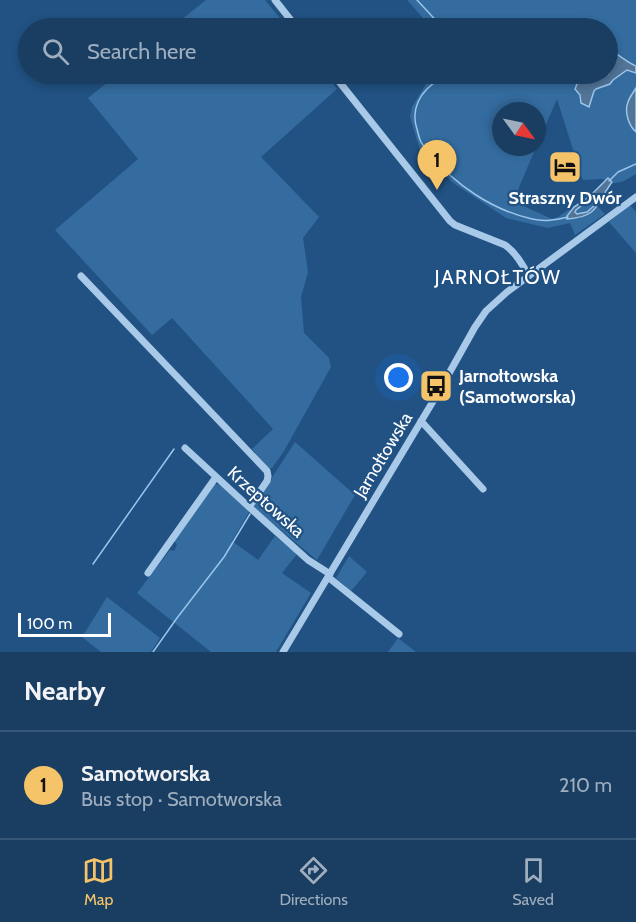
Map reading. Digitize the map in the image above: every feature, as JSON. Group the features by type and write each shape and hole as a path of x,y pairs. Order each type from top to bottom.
{"street":[{"path":"275,0 289,18"},
{"path":"341,84 445,216 455,225 512,250 529,276"},
{"name":"Jarnołtowska","path":"283,652 480,319 494,303 636,197"},
{"path":"81,276 267,471 267,481 249,507"},
{"path":"421,421 483,489"},
{"name":"Krzeptowska","path":"185,448 308,560 399,634"},
{"path":"148,573 216,477"}],"shaded area":[{"path":"206,0 265,0 280,18 184,18"},
{"path":"407,0 636,0 636,174 622,182 614,183 602,179 583,180 579,170 582,167 577,155 575,156 557,99 546,124 546,102 492,102 492,156 532,156 515,197 519,204 552,219 588,196 567,216 579,218 598,207 605,214 575,235 570,223 548,228 506,218 452,182 420,150 410,117 412,107 426,84 618,84 618,18 423,18"},
{"path":"618,55 636,66 636,73 627,70 618,76"},
{"path":"106,84 333,84 337,89 261,157 319,217 303,238 308,272 301,297 304,333 329,358 331,367 272,468 269,468 252,449 273,429 172,318 152,335 55,230 138,159 88,98"},
{"path":"577,84 610,84 594,91 589,107 581,103 580,95 575,89"},
{"path":"636,88 636,132 629,123 627,106"},
{"path":"608,178 612,182 596,208 585,215 567,219 574,207 588,198","holes":["590,199 595,205 587,212 577,214 575,212"]},
{"path":"591,199 596,204 587,212 577,214 575,212 576,210"},
{"path":"630,205 636,212 636,253 609,222"},
{"path":"295,442 355,495 317,560 253,507"},
{"path":"214,484 222,485 249,512 232,541 258,560 275,536 297,554 282,573 311,593 276,652 211,652 137,593 170,550 174,551 177,545 174,541"},
{"path":"349,556 367,572 351,591 336,578"},
{"path":"107,597 160,638 151,652 101,652 82,637"},
{"path":"398,638 416,652 388,652"}],"waterway":[{"path":"417,0 434,18"},
{"path":"433,84 418,102 415,122 422,143 450,175 488,202 517,215 537,220 568,217"},
{"path":"609,181 618,172 636,164"},
{"path":"93,564 174,449"},
{"path":"153,652 224,557 250,514"}],"place":[{"name":"Straszny Dwór","path":"565,167"},
{"name":"Samotworska","path":"437,190"},
{"name":"Jarnołtowska (Samotworska)","path":"436,386"}],"district":[{"name":"JARNOŁTÓW","path":"498,277"}]}
